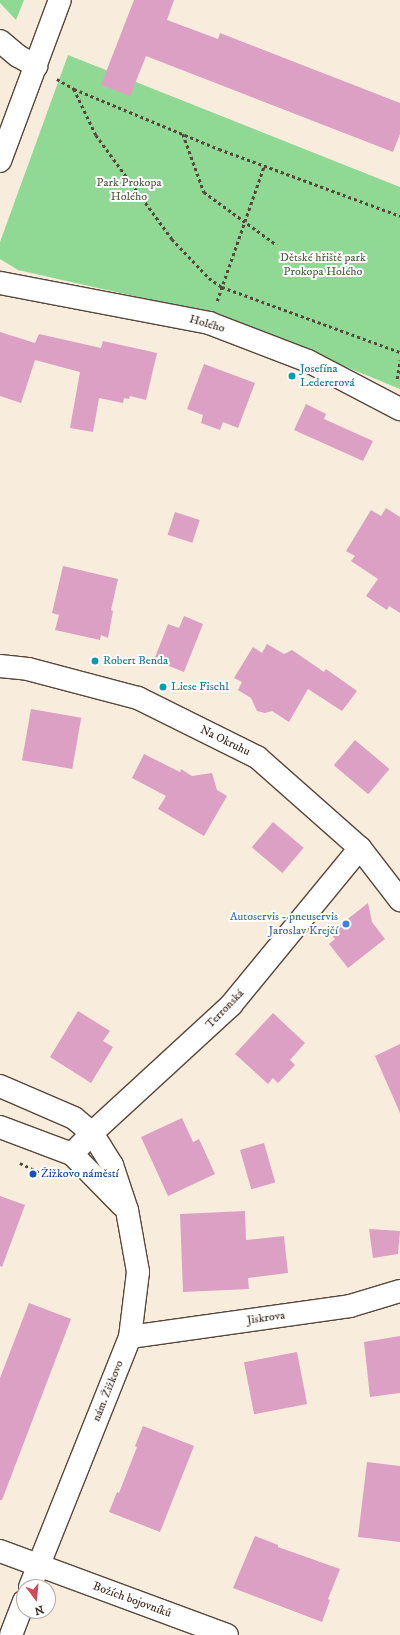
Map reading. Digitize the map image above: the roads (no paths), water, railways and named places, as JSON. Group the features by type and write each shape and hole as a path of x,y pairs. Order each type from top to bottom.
{"street":[{"path":"0,161 60,0"},
{"path":"0,41 18,56 36,66"},
{"name":"Holého","path":"0,283 209,322 308,361 400,409"},
{"name":"Na Okruhu","path":"0,666 28,668 138,698 257,757 360,848 400,900"},
{"name":"Terronská","path":"72,1154 92,1133 231,1005 360,848"},
{"name":"nám. Žižkovo","path":"0,1086 74,1118 92,1133 112,1165 126,1210 138,1272 130,1336 33,1579"},
{"path":"0,1126 72,1154 126,1210"},
{"name":"Jiskrova","path":"130,1336 350,1306 400,1291"},
{"name":"Božích bojovníků","path":"0,1551 227,1635"},
{"path":"11,1635 17,1619"}],"place":[{"name":"Josefína Ledererová","path":"292,376"},
{"name":"Robert Benda","path":"95,661"},
{"name":"Liese Fischl","path":"163,687"},
{"name":"Autoservis - pneuservis Jaroslav Krejčí","path":"346,924"},
{"name":"Žižkovo náměstí","path":"33,1174"}],"park label":[{"name":"Park Prokopa Holého","path":"129,190"},
{"name":"Dětské hřiště park Prokopa Holého","path":"323,265"}]}
